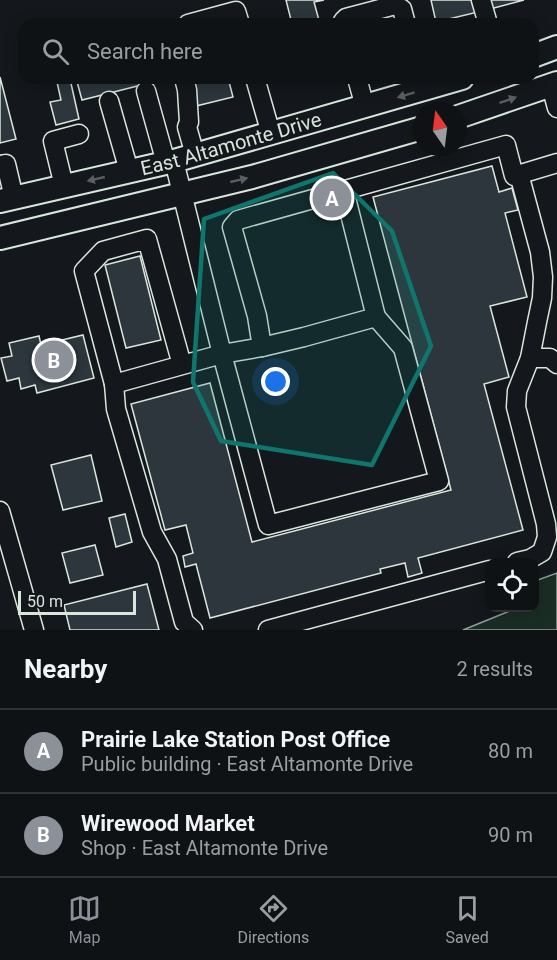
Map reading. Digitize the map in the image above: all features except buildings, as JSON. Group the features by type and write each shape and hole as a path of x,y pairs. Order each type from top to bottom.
{"main road":[{"path":"539,54 557,47"},
{"path":"467,114 555,82"},
{"name":"East Altamonte Drive","path":"5,205 27,206 40,191 178,160 442,84"},
{"name":"East Altamonte Drive","path":"0,238 252,177 413,131"}],"street":[{"path":"482,0 486,18"},
{"path":"346,18 395,5 402,9 404,18"},
{"path":"210,18 236,11 238,18"},
{"path":"555,82 557,108"},
{"path":"178,160 189,122 185,84"},
{"path":"262,84 271,134"},
{"path":"359,84 365,107"},
{"path":"146,91 178,160 182,194 268,525 439,481 403,348 376,317 344,190"},
{"path":"109,101 129,171"},
{"path":"64,186 53,141 79,134"},
{"path":"262,347 257,316 232,227 238,220 506,145 514,176 557,163"},
{"path":"0,165 6,164 5,205"},
{"path":"519,174 540,252 543,277 542,298 530,358 517,391 516,407 546,524 552,539 543,552 532,558"},
{"path":"182,365 147,239 104,251 84,271 114,384 116,409 152,532 167,559 184,622 193,630"},
{"path":"114,384 222,354 304,338 376,317"},
{"path":"530,358 550,358 557,364"},
{"path":"0,511 34,630"},
{"path":"268,630 485,571"}],"highlighted area":[{"path":"333,173 392,231 431,346 372,465 221,441 193,382 204,219"}],"green space":[{"path":"557,573 557,630 463,630 507,612 539,612 539,580"}],"place":[{"name":"Prairie Lake Station Post Office","path":"332,198"},
{"name":"Wirewood Market","path":"54,360"}]}
